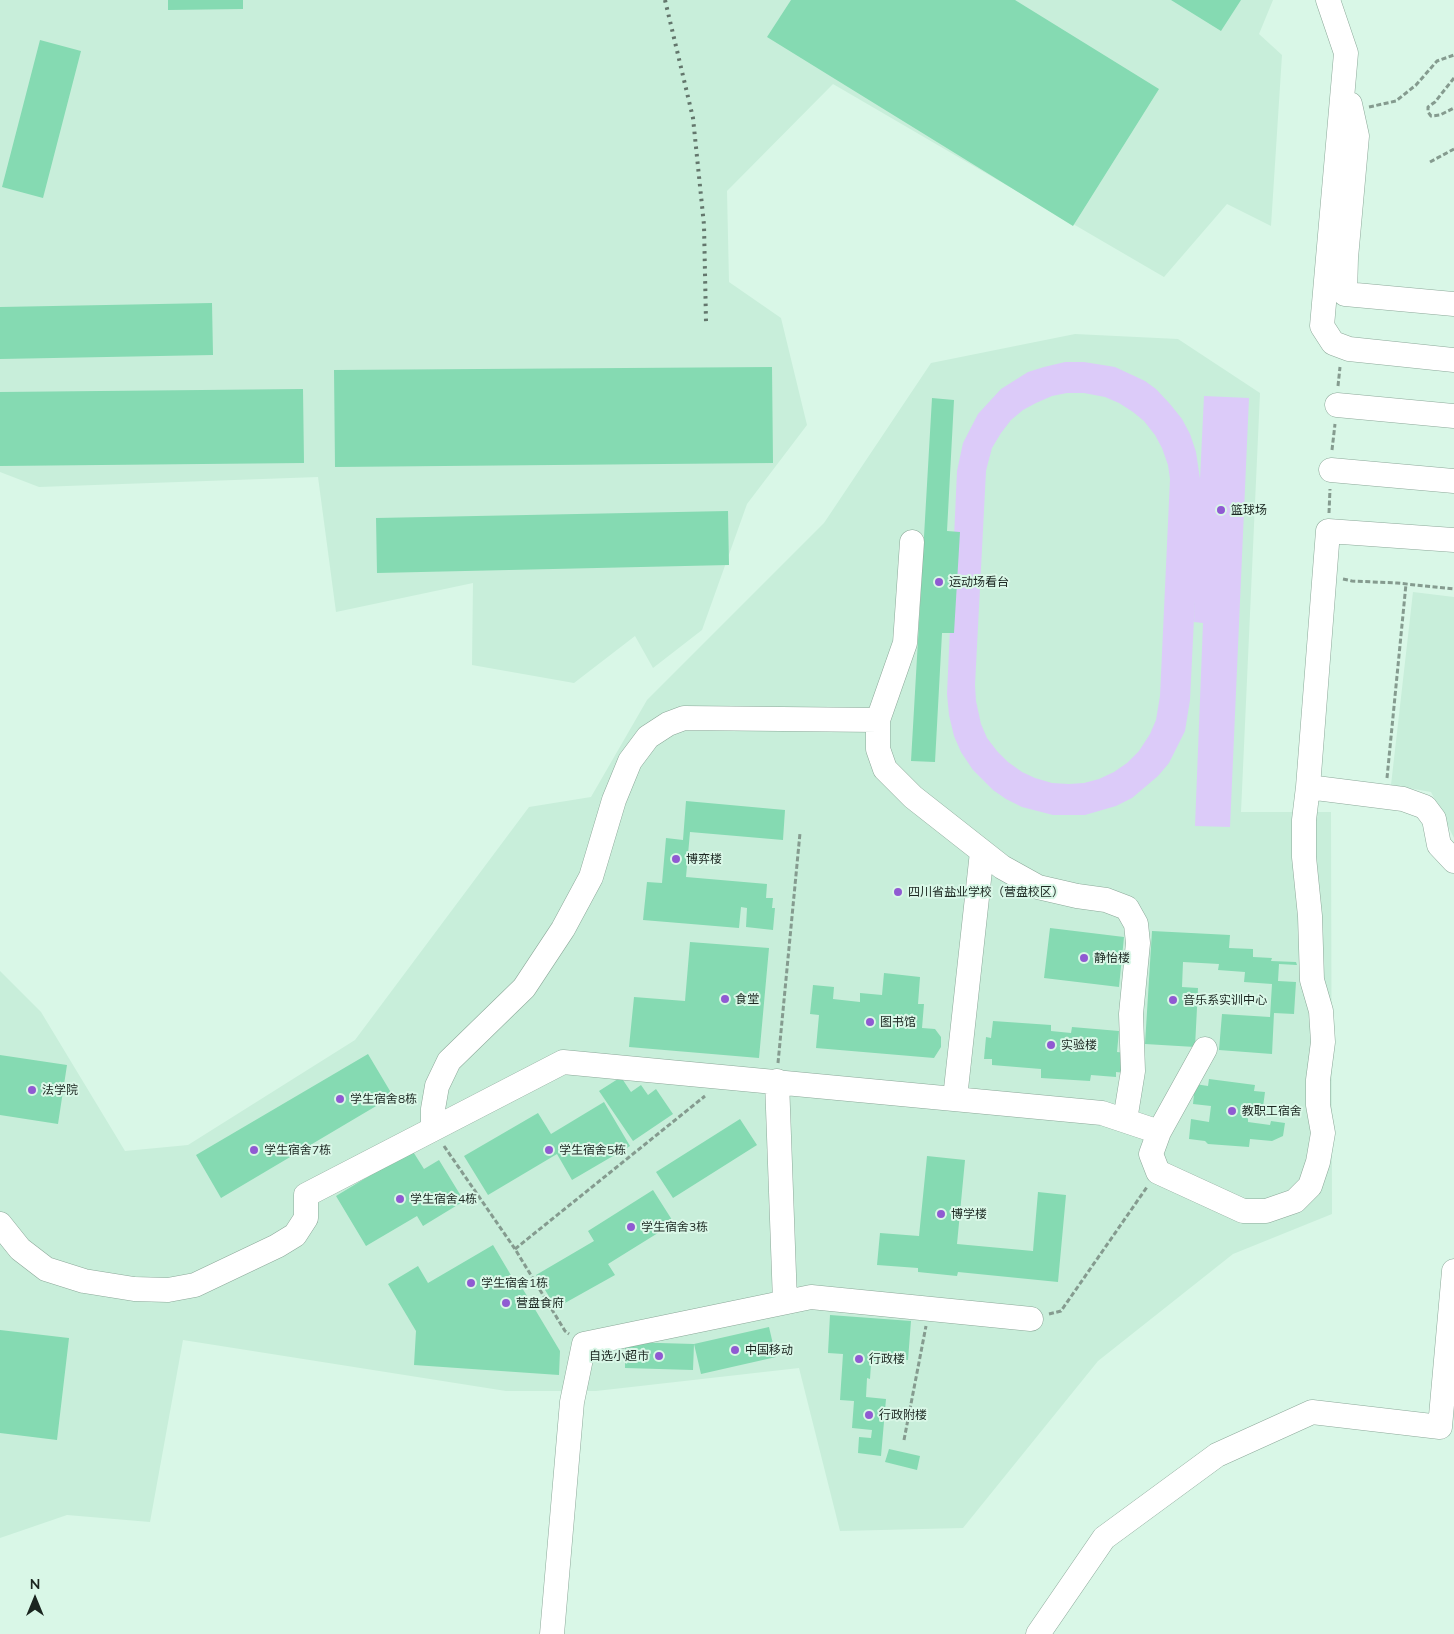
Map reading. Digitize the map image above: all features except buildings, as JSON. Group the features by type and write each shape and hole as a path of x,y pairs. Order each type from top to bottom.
{"street":[{"path":"1328,0 1346,53 1322,326 1333,343 1349,349 1454,360"},
{"path":"1345,79 1357,136 1346,258 1345,294 1454,304"},
{"path":"1337,405 1454,416"},
{"path":"1330,470 1454,481"},
{"path":"1205,1049 1159,1132 1151,1154 1158,1172 1243,1211 1266,1211 1295,1201 1310,1186 1318,1162 1323,1134 1318,1105 1318,1080 1324,1042 1322,1011 1312,980 1310,916 1304,857 1304,820 1328,531 1454,540"},
{"path":"912,542 904,643 878,720 878,749 885,769 913,797 1002,867 1038,887 1077,896 1106,900 1127,908 1136,924 1138,943 1131,1014 1133,1071 1125,1120"},
{"path":"433,1129 432,1109 437,1086 449,1061 524,988 563,929 591,877 614,800 630,762 648,738 668,724 684,718 878,720"},
{"path":"1308,787 1403,799 1425,807 1434,819 1438,845 1454,860"},
{"path":"955,1098 982,852"},
{"path":"0,1224 20,1249 46,1269 84,1281 134,1289 168,1290 195,1285 277,1246 295,1235 306,1218 306,1195 562,1062 1102,1112 1159,1132"},
{"path":"776,1081 785,1302"},
{"path":"1038,1634 1104,1538 1217,1455 1312,1412 1447,1428 1454,1271"},
{"path":"552,1634 572,1402 584,1344 811,1297 1031,1319"}],"path":[{"path":"1352,111 1396,101 1416,85 1437,61 1454,55"},
{"path":"1454,78 1428,108 1428,112 1431,116 1440,115 1454,108"},
{"path":"1430,162 1454,148"},
{"path":"1328,531 1330,470 1342,346"},
{"path":"1325,573 1352,582 1406,584 1454,589"},
{"path":"1385,796 1406,584"},
{"path":"776,1081 800,833"},
{"path":"515,1249 729,1077"},
{"path":"433,1129 515,1249 565,1331 584,1344"},
{"path":"1031,1319 1062,1311 1158,1172"},
{"path":"904,1440 929,1308"}],"shaded area":[{"path":"0,0 1273,0 1259,34 1282,55 1271,226 1227,204 1164,277 833,84 727,191 729,282 781,318 807,425 747,504 702,630 653,668 635,636 574,683 472,665 473,583 336,612 318,477 39,487 0,472"},
{"name":"四川省盐业学校（营盘校区）","path":"1075,334 1178,339 1260,393 1241,812 1331,812 1332,1214 1233,1254 1098,1361 963,1528 840,1531 799,1368 596,1391 506,1391 183,1340 150,1522 67,1515 0,1538 0,971 41,1012 125,1151 188,1145 355,1040 529,807 591,797 647,700 824,523 931,363"},
{"path":"1065,362 1084,362 1115,367 1145,381 1156,389 1182,419 1190,434 1196,452 1200,479 1204,396 1249,398 1230,827 1195,826 1203,623 1194,622 1195,598 1190,700 1185,731 1169,763 1158,776 1132,798 1116,806 1085,815 1053,815 1022,807 993,790 973,770 961,752 954,736 947,694 957,471 963,443 978,414 1001,389 1028,372","holes":["1067,393 1084,393 1105,397 1119,403 1144,421 1155,435 1168,465 1170,479 1160,696 1156,720 1150,734 1139,751 1127,763 1099,779 1084,783 1052,783 1022,772 997,751 987,738 981,724 976,701 975,685 986,471 992,448 1001,433 1011,420 1023,410 1052,396"]},
{"path":"1413,592 1454,597 1454,838 1431,792 1391,785"}],"railway":[{"path":"665,0 693,118 704,225 706,322"}],"place":[{"name":"篮球场","path":"1221,510"},
{"name":"运动场看台","path":"939,582"},
{"name":"博弈楼","path":"676,859"},
{"name":"四川省盐业学校（营盘校区）","path":"898,892"},
{"name":"静怡楼","path":"1084,958"},
{"name":"食堂","path":"725,999"},
{"name":"音乐系实训中心","path":"1173,1000"},
{"name":"图书馆","path":"870,1022"},
{"name":"实验楼","path":"1051,1045"},
{"name":"法学院","path":"32,1090"},
{"name":"学生宿舍8栋","path":"340,1099"},
{"name":"教职工宿舍","path":"1232,1111"},
{"name":"学生宿舍7栋","path":"254,1150"},
{"name":"学生宿舍5栋","path":"549,1150"},
{"name":"学生宿舍4栋","path":"400,1199"},
{"name":"博学楼","path":"941,1214"},
{"name":"学生宿舍3栋","path":"631,1227"},
{"name":"学生宿舍1栋","path":"471,1283"},
{"name":"营盘食府","path":"506,1303"},
{"name":"中国移动","path":"735,1350"},
{"name":"自选小超市","path":"659,1356"},
{"name":"行政楼","path":"859,1359"},
{"name":"行政附楼","path":"869,1415"}]}
